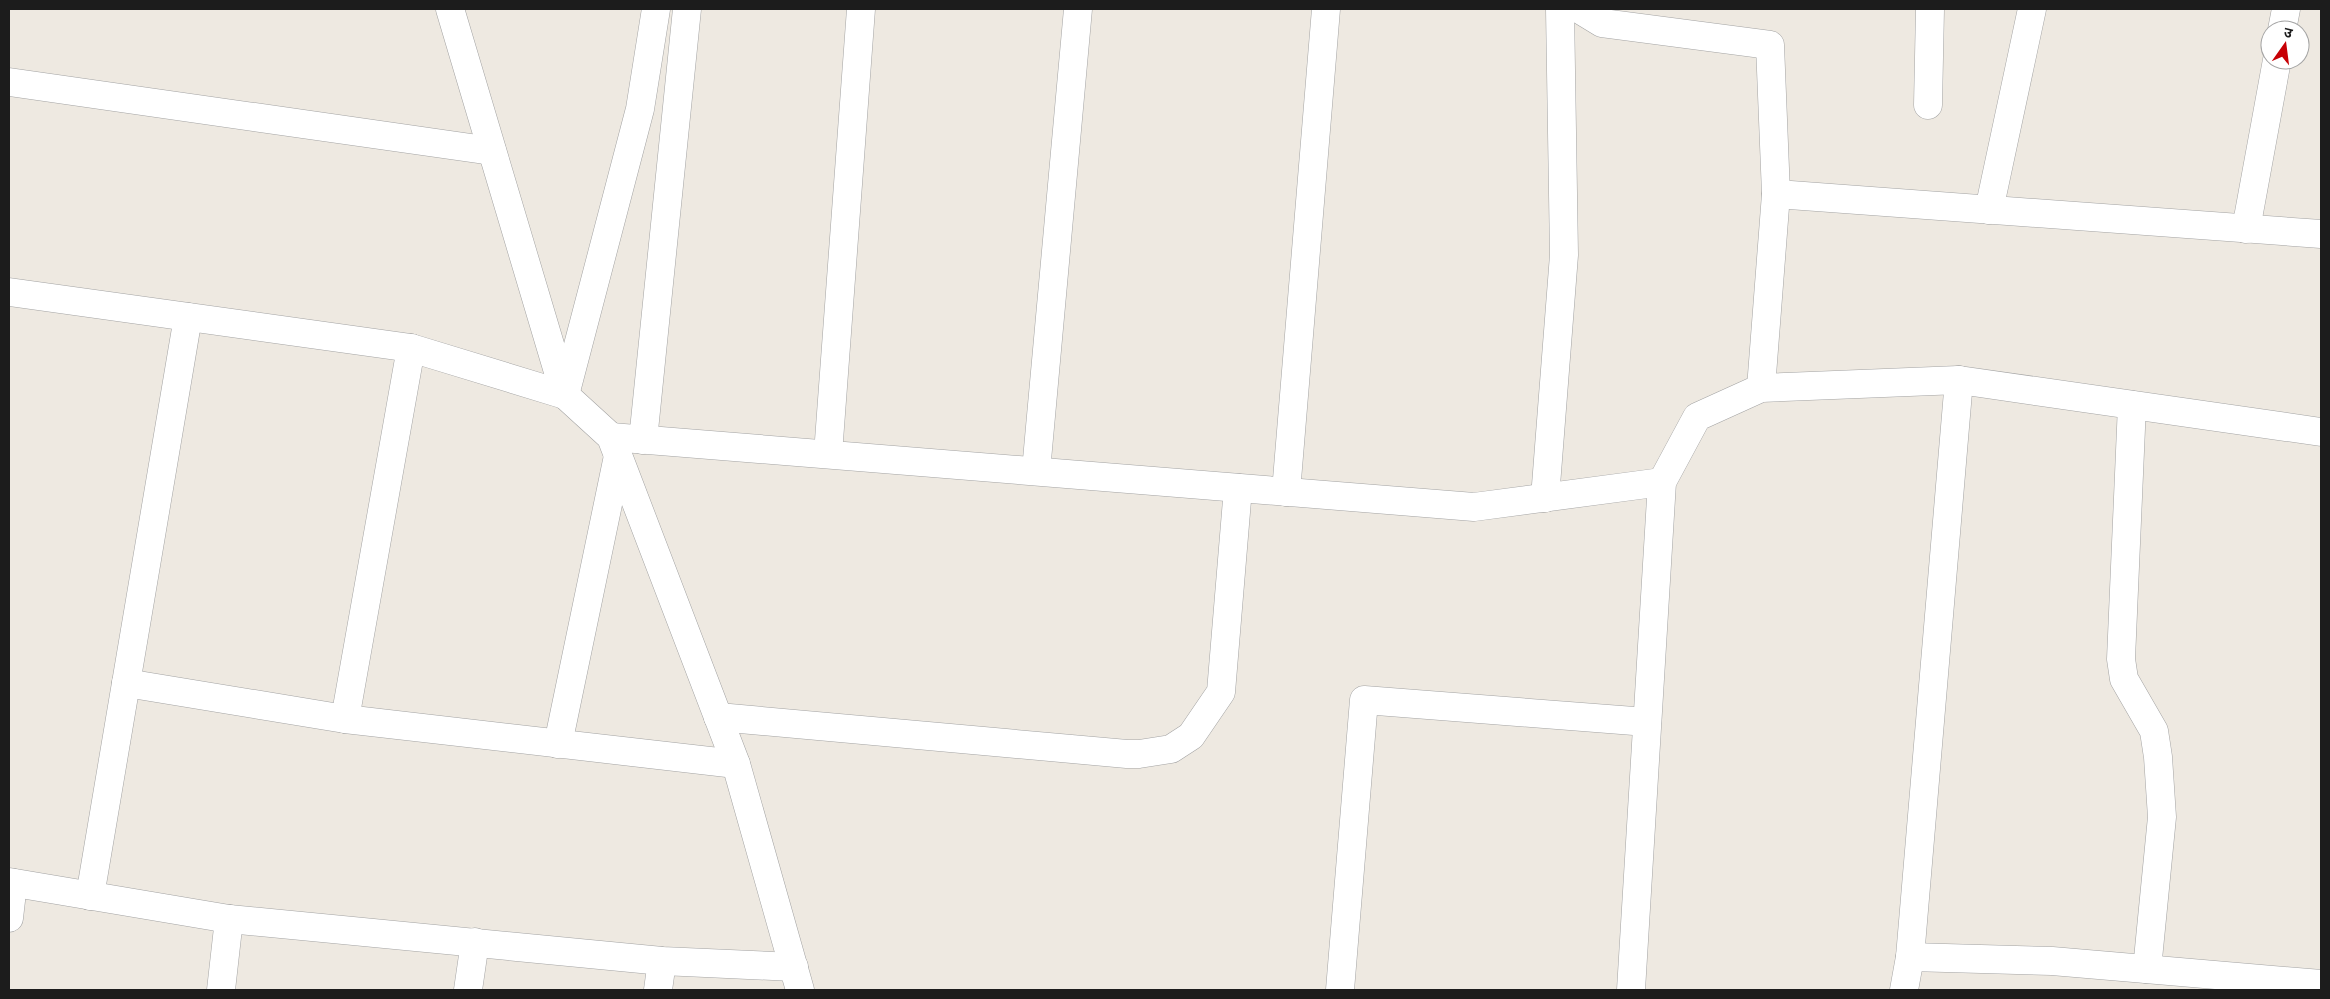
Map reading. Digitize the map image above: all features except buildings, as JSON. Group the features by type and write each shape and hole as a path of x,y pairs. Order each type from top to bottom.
{"street":[{"path":"9,918 11,882 229,919 662,961 797,978 736,764 615,447 565,395 450,9"},
{"path":"565,395 640,110 656,9"},
{"path":"643,440 687,9"},
{"path":"828,454 861,9"},
{"path":"1036,471 1078,9"},
{"path":"1286,492 1326,9"},
{"path":"1545,498 1564,255 1560,9"},
{"path":"1579,9 1602,23 1770,45 1776,194 1761,388"},
{"path":"1928,105 1930,9"},
{"path":"1990,210 2032,9"},
{"path":"2246,229 2275,70"},
{"path":"9,82 492,151"},
{"path":"1776,194 2321,234"},
{"path":"9,292 410,348 565,395"},
{"path":"90,896 188,317"},
{"path":"345,719 410,348"},
{"path":"1904,990 1910,957 1959,380"},
{"path":"1631,990 1662,482 1697,417 1761,388 1959,380 2321,432"},
{"path":"2132,405 2121,659 2124,679 2154,731 2162,818 2147,969"},
{"path":"615,447 643,440 1474,507 1662,482"},
{"path":"558,744 615,447"},
{"path":"718,717 1127,754 1171,749 1191,736 1221,692 1238,488"},
{"path":"126,683 345,719 736,764"},
{"path":"1340,990 1364,700 1647,722"},
{"path":"221,990 229,919"},
{"path":"468,990 475,942"},
{"path":"1910,957 2052,961 2147,969 2253,984 2321,984"},
{"path":"658,990 662,961"}]}
